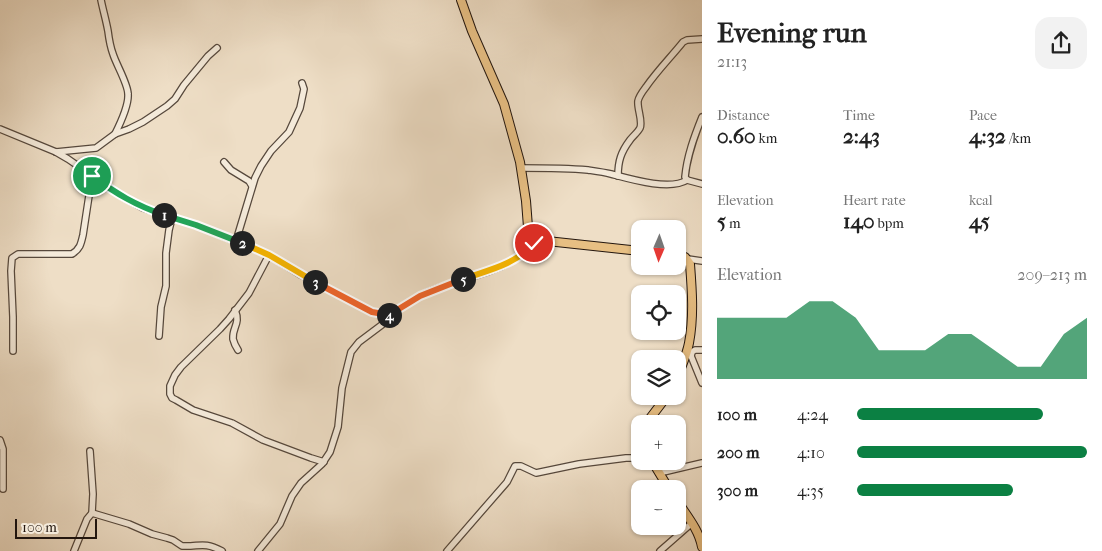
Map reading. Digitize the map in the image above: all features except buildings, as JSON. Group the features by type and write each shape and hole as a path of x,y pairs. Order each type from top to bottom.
{"main road":[{"path":"461,0 472,31 504,104 521,168 528,227 533,237 570,244 631,250"},
{"path":"686,361 689,355 692,318 690,264 688,259"},
{"path":"657,470 663,480"},
{"path":"686,514 701,537 702,548"}],"street":[{"path":"101,0 112,54 127,87 128,94 122,119 115,134"},
{"path":"618,176 620,155 640,128 638,101 641,95 658,70 683,42 702,39"},
{"path":"56,152 96,148 115,134 143,122 175,99 184,85 217,48"},
{"path":"236,241 252,186 261,166 270,151 289,132 302,99 304,89 302,83"},
{"path":"687,180 685,177 686,165 693,138 702,117"},
{"path":"0,129 56,152 122,197 143,208 196,225 269,255 301,275 372,312 389,315"},
{"path":"224,162 231,170 249,180 252,186"},
{"path":"521,168 586,170 609,173 637,181 669,185 682,184 687,180"},
{"path":"13,351 12,258 18,254 72,254 77,251 83,236 92,176"},
{"path":"687,180 702,184"},
{"path":"159,336 161,307 166,286 166,253 172,218"},
{"path":"258,551 280,524 292,496 301,483 324,462 330,452 338,427 342,388 351,352 359,342 383,324 389,315 420,296 504,265 527,252 537,239"},
{"path":"269,255 249,294 220,330 175,375 170,386 170,394 172,398 193,410 232,423 263,440 324,462"},
{"path":"688,259 702,261"},
{"path":"236,310 238,322 233,335 233,341 238,350"},
{"path":"702,350 695,350 689,355 702,383"},
{"path":"0,440 3,449 3,489"},
{"path":"74,551 87,519 92,512 93,494 90,451"},
{"path":"447,551 507,482 516,466 521,466 536,473 579,464 631,458"},
{"path":"659,473 702,463"},
{"path":"92,512 173,540 182,546 203,544 213,546 222,551"},
{"path":"660,551 692,523"}],"route":[{"path":"92,176 122,197 143,208 196,225 269,255 301,275 372,312 389,315 408,302 436,289 504,265 527,252 534,243"}]}
